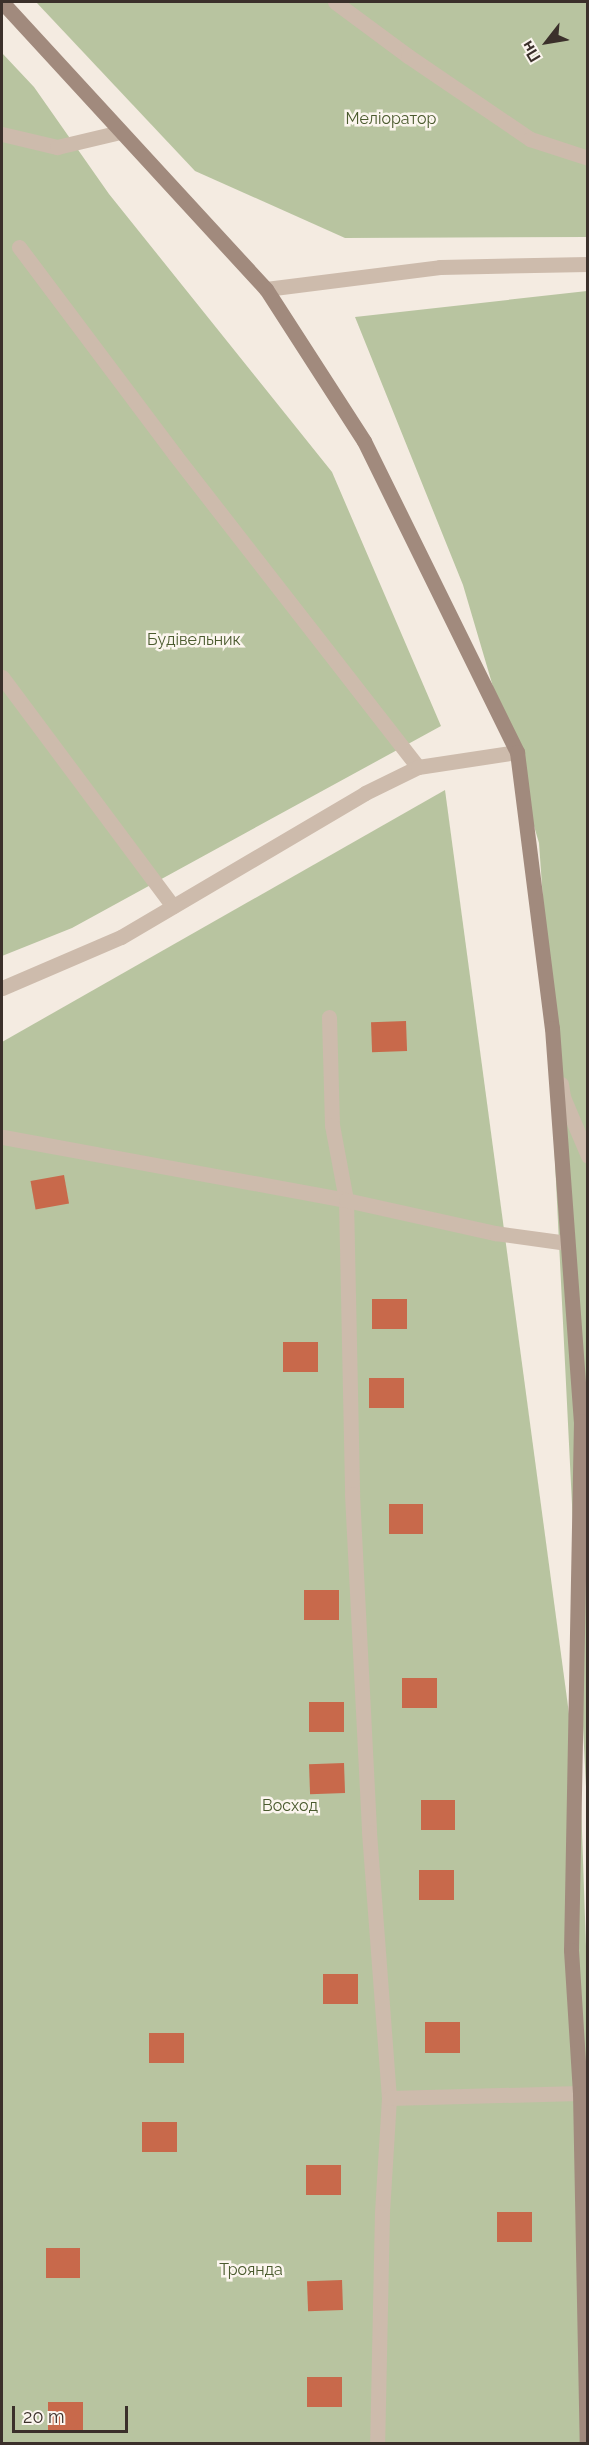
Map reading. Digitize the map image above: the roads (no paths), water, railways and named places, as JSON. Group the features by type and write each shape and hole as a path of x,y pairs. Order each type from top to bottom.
{"street":[{"path":"2,2 266,289 364,441 517,752 563,1097 588,1156"},
{"path":"335,2 408,56 530,139 588,158"},
{"path":"2,134 57,147 120,132"},
{"path":"19,247 175,455 418,767"},
{"path":"266,289 440,267 588,264"},
{"path":"2,677 173,906"},
{"path":"2,988 121,937 365,793 418,767 517,752"},
{"path":"328,1017 332,1125 346,1200 352,1494 369,1832 389,2098 382,2212 377,2444"},
{"path":"552,1028 580,1421 571,1950 580,2093 587,2444"},
{"path":"3,1137 346,1200 495,1233 567,1243"},
{"path":"389,2098 580,2093"}],"park label":[{"name":"Меліоратор","path":"391,119"},
{"name":"Будівельник","path":"194,640"},
{"name":"Восход","path":"290,1806"},
{"name":"Троянда","path":"251,2270"}]}
